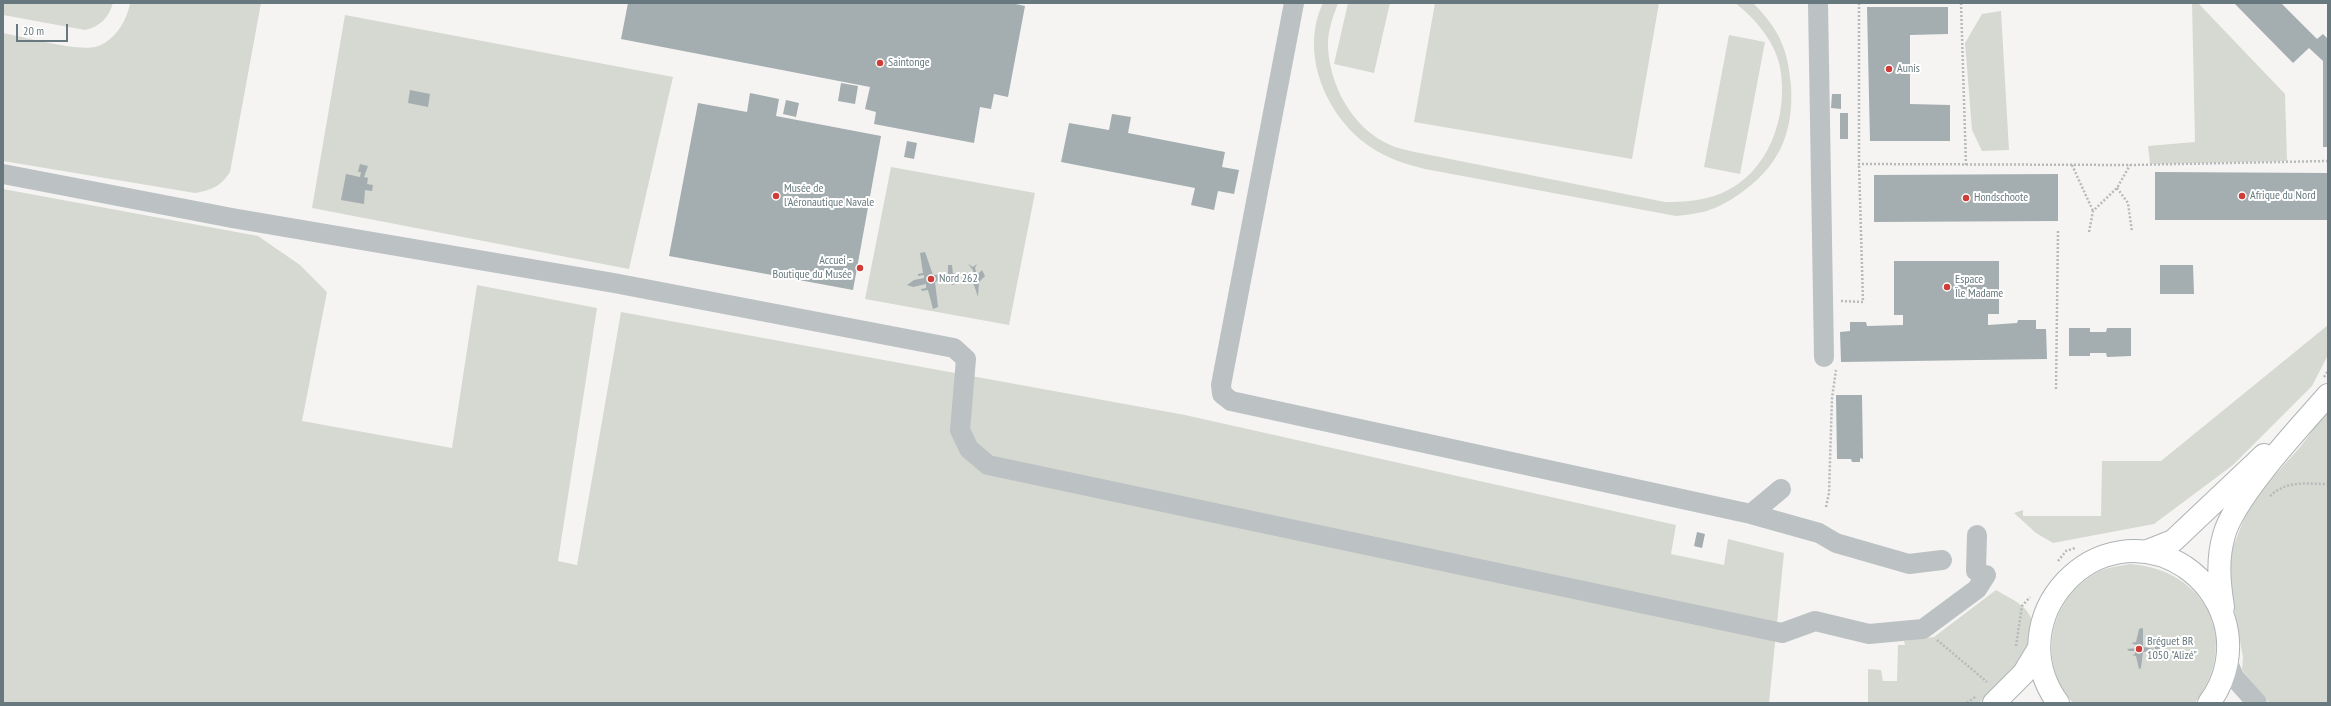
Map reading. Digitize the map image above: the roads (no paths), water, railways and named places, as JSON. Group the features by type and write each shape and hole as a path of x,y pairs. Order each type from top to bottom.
{"main road":[{"path":"2209,703 2222,680 2227,660 2228,641 2219,580 2219,559 2224,533 2238,507 2252,486 2328,395"},
{"path":"2058,703 2043,673 2039,648 2040,630 2045,611 2056,591 2072,574 2091,562 2112,554 2145,552 2173,541 2241,476 2310,415"},
{"path":"2145,552 2180,564 2200,579 2216,599 2225,622"},
{"path":"1998,700 2024,672 2039,648"}],"street":[{"path":"1294,3 1221,385 1222,394 1231,402 1751,514 1819,533 1836,543 1909,564 1942,560"},
{"path":"1818,3 1830,359"},
{"path":"3,174 232,218 614,283 954,348 966,360 960,430 969,449 988,464 1782,633 1815,621 1869,634 1923,628 1977,589 1981,573 1977,535"},
{"path":"1751,514 1781,490"},
{"path":"2227,660 2234,677 2257,703"}],"place":[{"name":"Saintonge","path":"880,63"},
{"name":"Aunis","path":"1889,69"},
{"name":"Musée de l'Aéronautique Navale","path":"776,196"},
{"name":"Afrique du Nord","path":"2242,196"},
{"name":"Hondschoote","path":"1966,198"},
{"name":"Accuei - Boutique du Musée","path":"860,268"},
{"name":"Nord 262","path":"931,279"},
{"name":"Espace Île Madame","path":"1947,287"},
{"name":"Bréguet BR 1050 \"Alizé\"","path":"2139,649"}]}
